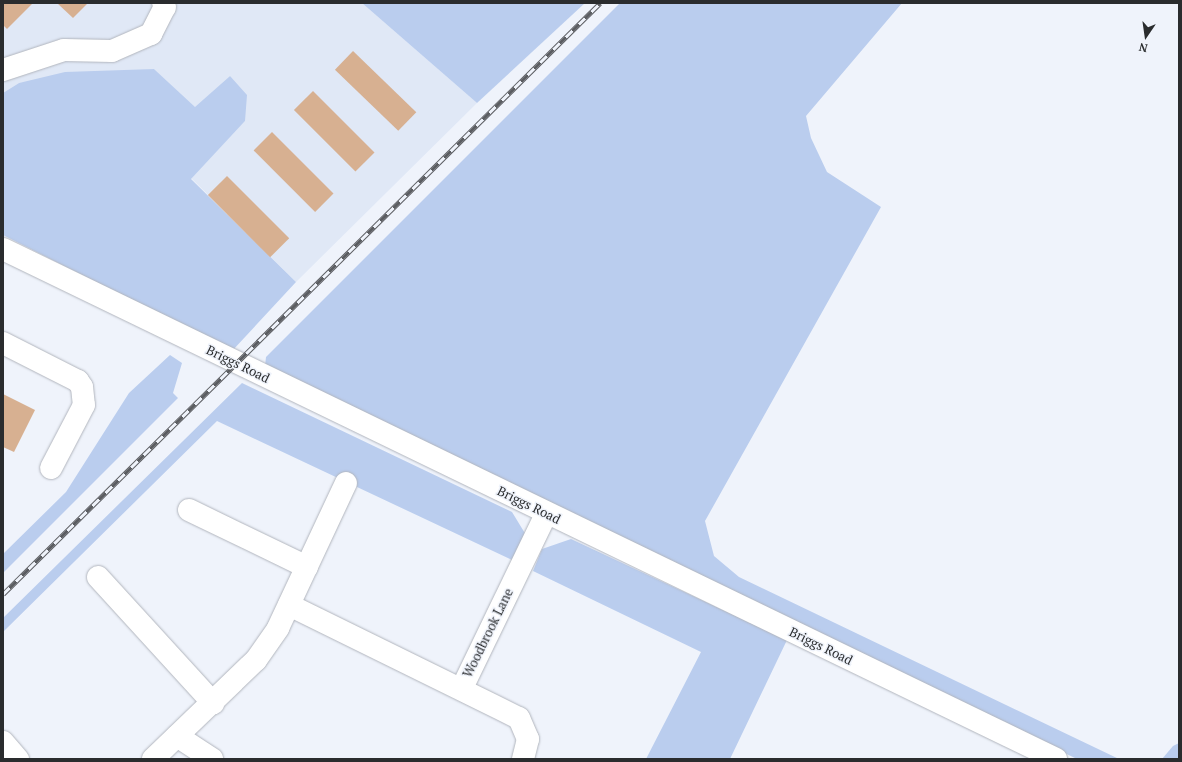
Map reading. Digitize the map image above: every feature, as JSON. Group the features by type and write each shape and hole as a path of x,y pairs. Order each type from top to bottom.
{"street":[{"path":"3,70 64,50 112,51 151,34 165,7 163,3"},
{"name":"Briggs Road","path":"3,249 546,514 1056,759"},
{"path":"3,343 78,381 82,387 84,405 51,468"},
{"path":"153,759 213,703 256,660 289,605 346,483"},
{"path":"189,510 307,567"},
{"name":"Woodbrook Lane","path":"289,605 462,688 546,514"},
{"path":"98,577 213,703"},
{"path":"462,688 519,718 528,739 523,759"},
{"path":"177,736 212,759"},
{"path":"3,742 18,759"}],"shaded area":[{"path":"3,3 362,3 477,103 296,282 191,178 245,121 230,76 195,108 154,69 19,83 3,93"},
{"path":"362,3 585,3 477,103"},
{"path":"620,3 902,3 806,116 811,138 827,172 881,207 705,521 714,556 739,577 1119,759 1077,759 265,366 266,357"},
{"path":"154,69 195,107 230,76 247,95 245,121 191,179 296,282 232,351 3,235 3,93 19,83 65,72"},
{"path":"170,355 182,363 173,393 178,398 3,573 3,554 66,492 129,393"},
{"path":"242,383 512,512 526,535 512,560 217,421 3,632 3,618"},
{"path":"571,539 787,640 730,759 646,759 701,652 533,571 542,549"},
{"path":"1179,743 1179,759 1162,759 1173,746"}],"building":[{"path":"3,3 33,3 7,29 3,25"},
{"path":"57,3 88,3 73,18"},
{"path":"353,51 416,112 398,131 335,70"},
{"path":"313,91 375,153 355,172 294,110"},
{"path":"272,132 334,194 315,212 254,150"},
{"path":"227,176 289,238 270,257 208,195"},
{"path":"3,394 35,410 14,452 3,447"}],"railway":[{"path":"3,594 600,3"}]}
